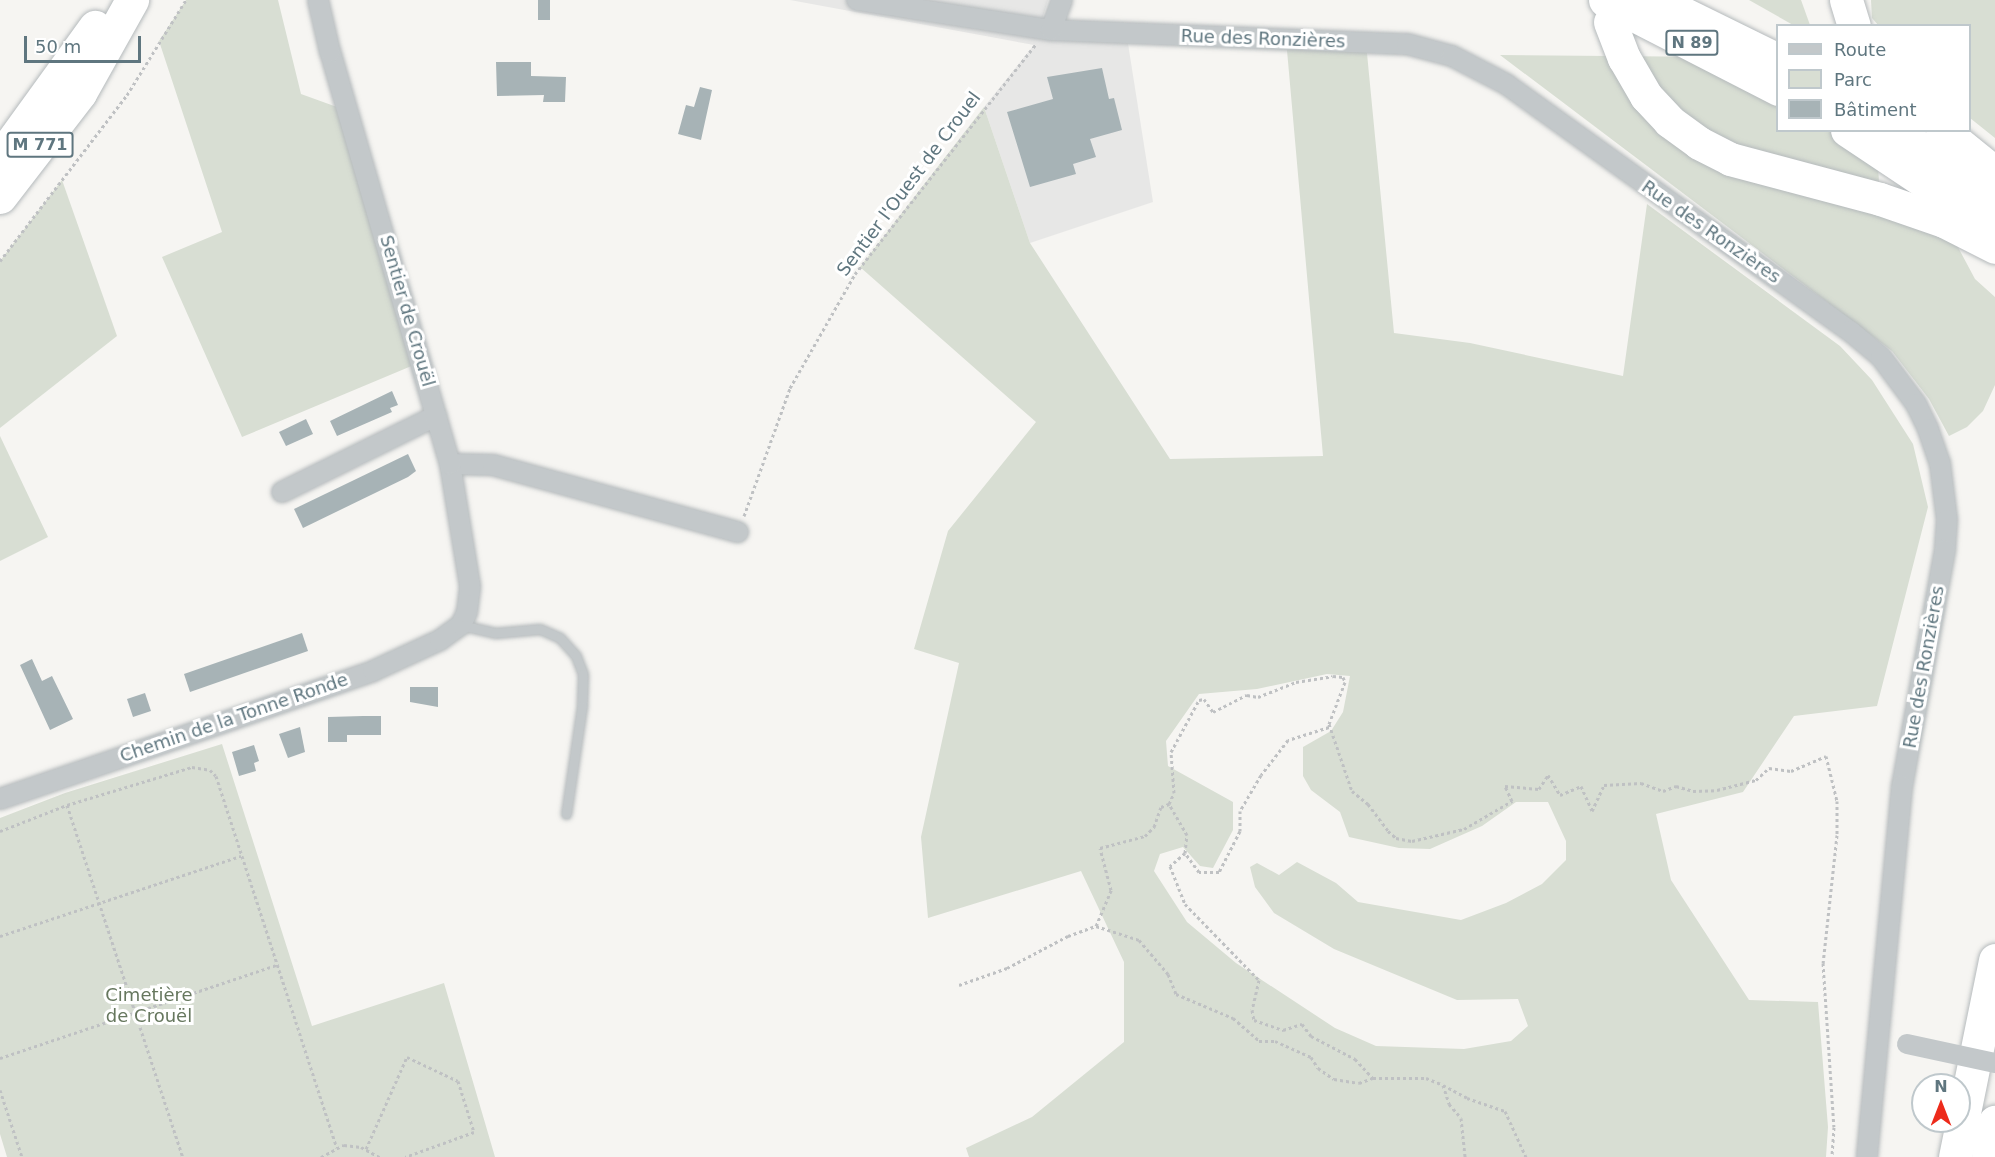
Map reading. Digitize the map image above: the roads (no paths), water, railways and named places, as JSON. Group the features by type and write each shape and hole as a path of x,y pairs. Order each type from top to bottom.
{"highway":[{"name":"M 771","path":"0,158 12,137 112,0"},
{"name":"M 771","path":"0,197 80,93 132,0"},
{"path":"80,93 148,0"},
{"name":"N 89","path":"1656,0 1776,59"},
{"path":"1846,0 1853,24"},
{"path":"1608,11 1624,58 1646,96 1669,121 1699,143 1730,159 1880,199 1933,217 1995,247"},
{"name":"N 89","path":"1608,11 1776,88"},
{"path":"1850,132 1995,229"},
{"path":"1897,132 1995,200"},
{"path":"1944,132 1995,173"},
{"path":"1955,1157 1995,960"},
{"path":"1988,1157 1995,1124"}],"street":[{"name":"Sentier de Crouël","path":"318,0 330,52 450,464 470,586 467,612 462,625"},
{"name":"Rue des Ronzières","path":"857,0 1050,30 1407,44 1452,56 1506,84 1812,303 1881,357 1916,404 1936,452 1947,520 1945,550 1902,786 1866,1157"},
{"path":"1050,30 1062,0"},
{"path":"282,492 436,416"},
{"path":"450,464 493,465 738,532"},
{"name":"Chemin de la Tonne Ronde","path":"0,799 373,671 440,640 462,625"},
{"path":"1879,1037 1995,1063"}],"lane":[{"path":"462,625 495,633 540,629 560,638 576,656 583,674 582,706 566,814"}],"park label":[{"name":"Cimetière de Crouël","path":"149,1006"}]}
